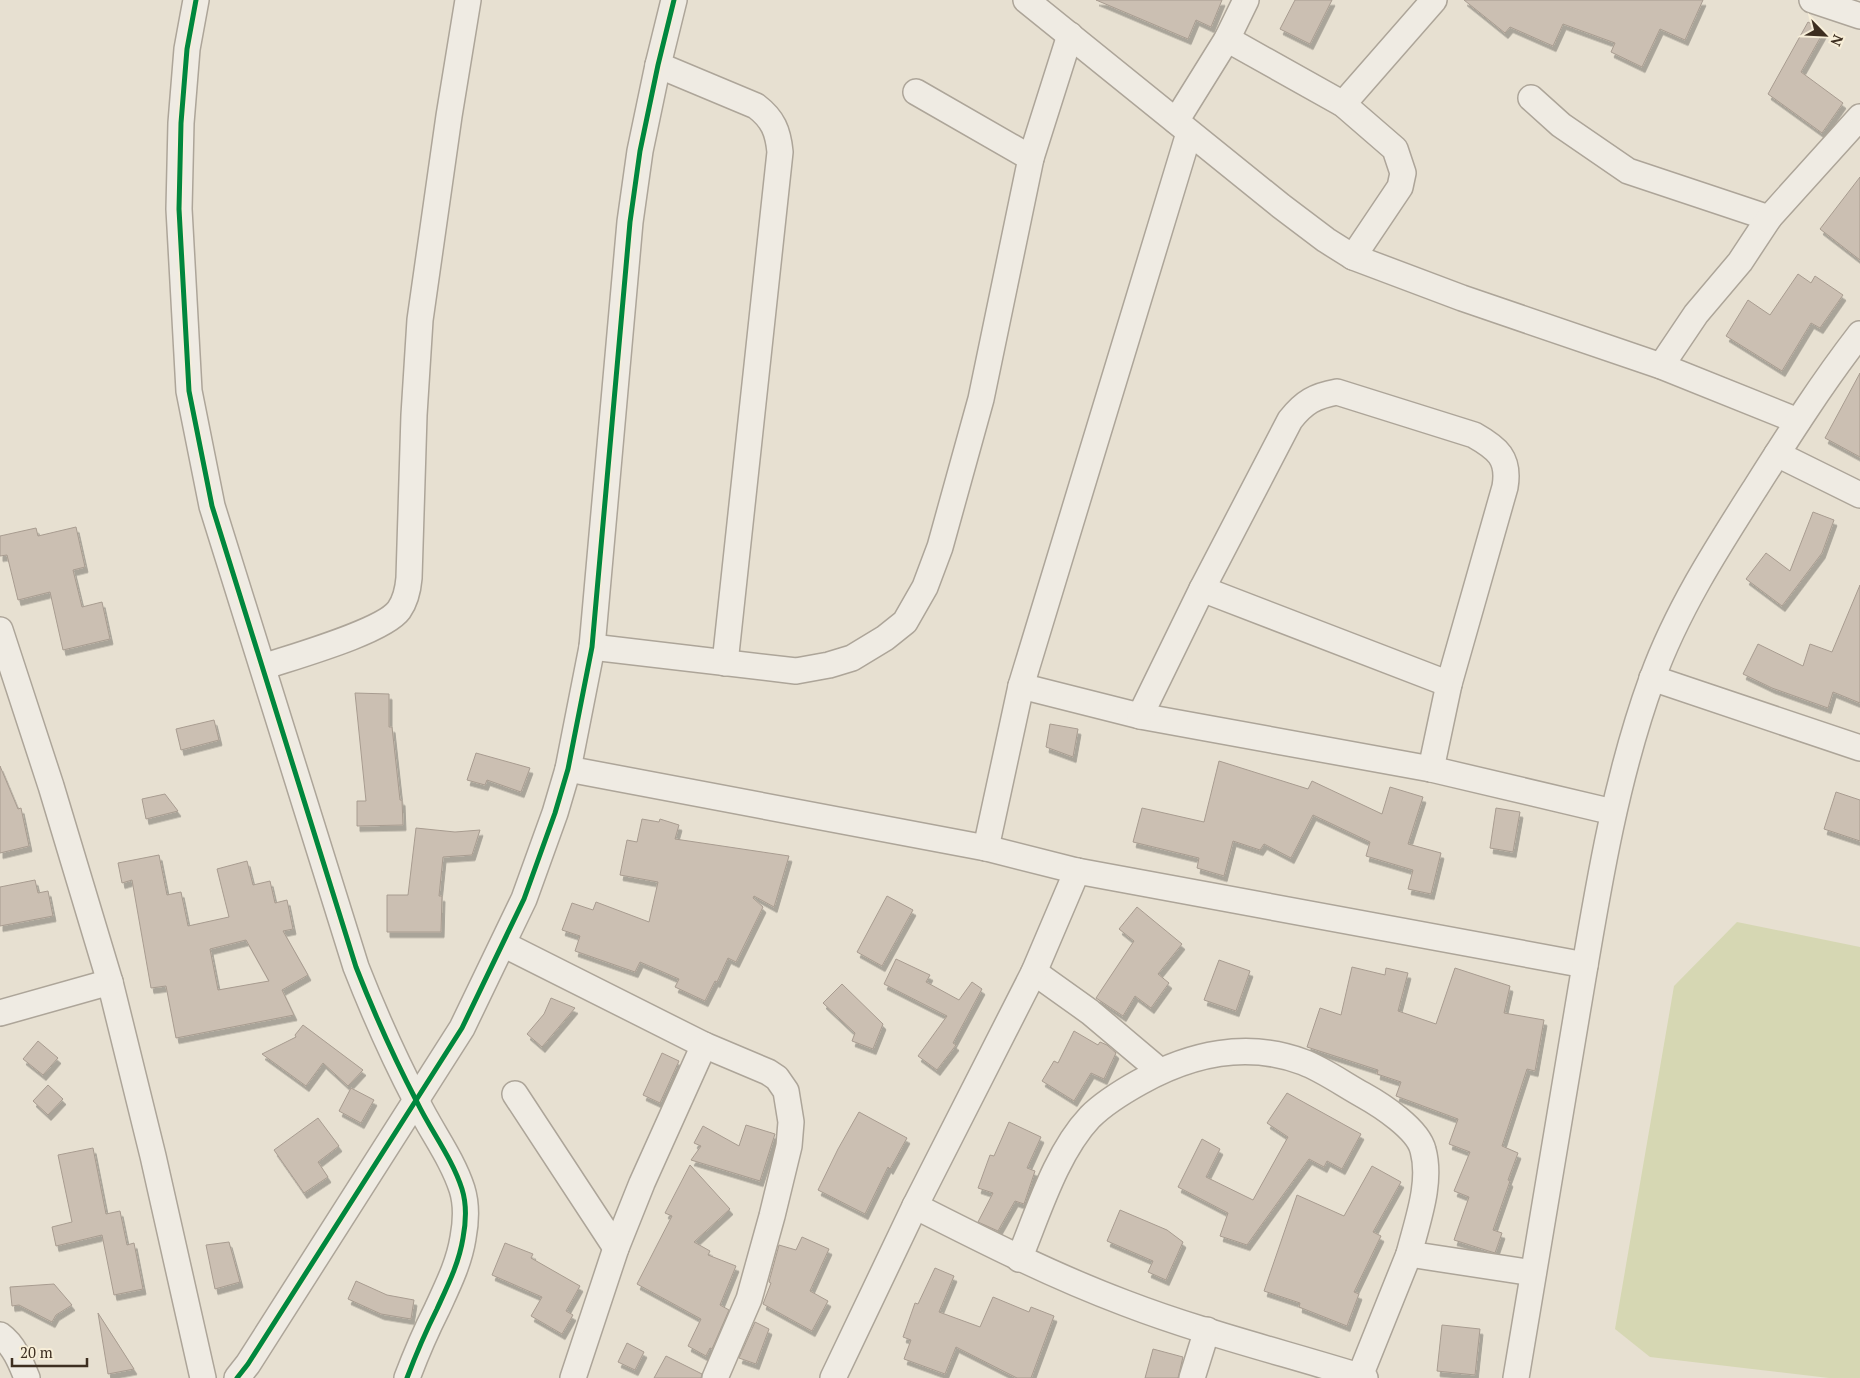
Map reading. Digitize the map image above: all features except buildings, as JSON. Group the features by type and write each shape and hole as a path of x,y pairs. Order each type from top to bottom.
{"street":[{"path":"196,0 187,50 181,123 179,209 189,391 212,506 264,667 356,967 379,1024 416,1102 451,1162 462,1190 466,1212 463,1240 457,1266 407,1378"},
{"path":"264,667 361,633 388,621 398,611 407,595 414,415 420,320 449,116 468,0"},
{"path":"237,1378 258,1349 462,1028 524,899 543,852 568,769 592,647 630,222 640,151 658,64 674,0"},
{"path":"1026,0 1280,206 1326,240 1353,257 1462,298 1661,366 1798,420"},
{"path":"986,848 1020,686 1183,127 1246,0"},
{"path":"1343,104 1434,0"},
{"path":"1812,0 1860,16"},
{"path":"592,647 796,671 829,665 852,658 885,638 905,622 924,587 940,547 981,399 1031,158 1070,35"},
{"path":"1227,39 1343,104 1393,146 1403,173 1400,187 1353,257"},
{"path":"658,64 756,106 766,114 772,123 777,134 780,152 725,663"},
{"path":"916,92 1031,158"},
{"path":"1531,98 1561,125 1628,171 1769,218"},
{"path":"1661,366 1696,314 1740,262 1769,218 1860,117"},
{"path":"1516,1378 1585,965 1613,812 1635,730 1652,678 1689,597 1724,537 1798,420 1860,334"},
{"path":"1140,716 1202,589 1284,429 1300,407 1312,399 1337,392 1474,435 1494,448 1506,466 1507,476 1449,684 1431,769"},
{"path":"1777,454 1860,495"},
{"path":"1202,589 1449,684"},
{"path":"0,630 51,786 110,982 153,1156 203,1378"},
{"path":"1652,678 1860,748"},
{"path":"1020,686 1140,716 1431,769 1613,812"},
{"path":"568,769 986,848 1077,872 1585,965"},
{"path":"833,1378 915,1206 1034,972 1077,872"},
{"path":"502,944 704,1045 777,1078 786,1091 791,1122 789,1146 772,1216 749,1299 715,1378"},
{"path":"1034,972 1090,1012 1160,1071"},
{"path":"0,1013 110,982"},
{"path":"573,1378 616,1248 642,1183 704,1045"},
{"path":"915,1206 1019,1259 1127,1304 1362,1377 1409,1254 1423,1197 1426,1170 1423,1148 1410,1130 1373,1101 1322,1071 1302,1062 1258,1051 1219,1053 1160,1071 1106,1103 1091,1117 1076,1134 1048,1190 1019,1259"},
{"path":"514,1094 616,1248"},
{"path":"1409,1254 1533,1273"},
{"path":"1192,1378 1207,1330"},
{"path":"0,1335 6,1339 21,1361 27,1378"}],"green space":[{"path":"1737,922 1860,947 1860,1378 1829,1378 1650,1357 1615,1329 1674,986"}],"cycle path":[{"path":"196,0 187,49 181,123 179,209 189,391 212,506 356,967 400,1069 453,1166 465,1201 464,1232 456,1265 407,1378"},
{"path":"237,1378 248,1364 462,1028 524,899 555,813 568,769 592,647 630,222 640,151 674,0"}]}
